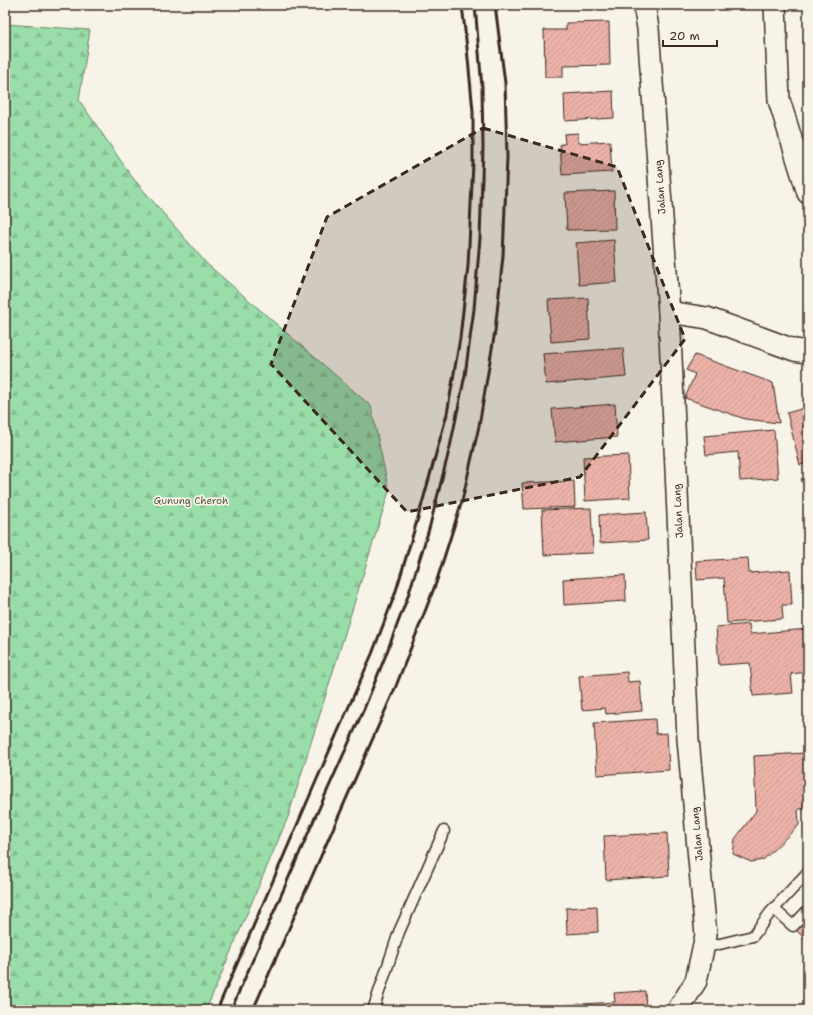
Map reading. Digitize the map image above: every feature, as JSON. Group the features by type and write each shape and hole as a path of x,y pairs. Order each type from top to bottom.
{"street":[{"name":"Jalan Lang","path":"644,5 648,28 669,312 688,739 706,935 696,981 678,1010"},
{"path":"775,5 779,100 808,193"},
{"path":"669,312 707,318 794,350 808,352"}],"lane":[{"path":"373,1010 399,932 444,831"},
{"path":"703,948 753,936 774,909 808,872"},
{"path":"774,909 793,926 808,910"}],"highlighted area":[{"path":"483,128 617,167 685,339 580,477 407,512 271,364 327,217"}],"green space":[{"name":"Gunung Cheroh","path":"5,24 90,30 79,100 132,177 207,264 371,406 389,491 288,817 206,1010 5,1010"}],"building":[{"path":"609,22 610,65 563,66 563,77 545,77 544,30 566,30 566,23"},
{"path":"613,91 614,118 565,121 564,94"},
{"path":"578,133 578,143 610,141 612,172 562,175 560,144 565,144 564,134"},
{"path":"614,191 615,229 567,230 565,193"},
{"path":"614,240 617,282 579,285 576,243"},
{"path":"588,298 590,339 551,342 548,300"},
{"path":"623,348 626,377 546,384 543,354"},
{"path":"695,355 773,383 779,423 745,419 685,398 695,374 686,370"},
{"path":"615,404 617,437 555,442 552,409"},
{"path":"808,407 808,463 800,465 787,413"},
{"path":"774,430 778,478 740,481 738,452 706,455 704,436"},
{"path":"628,455 630,498 585,501 583,457"},
{"path":"808,476 808,497 807,497 801,479"},
{"path":"574,481 575,507 524,509 522,483"},
{"path":"591,508 593,553 544,555 542,510"},
{"path":"646,512 648,540 600,543 599,515"},
{"path":"748,558 749,573 790,570 792,605 782,605 783,619 727,623 724,578 697,580 696,561"},
{"path":"625,575 626,601 564,605 563,579"},
{"path":"749,624 750,634 808,629 808,672 791,674 793,693 753,696 750,663 719,665 716,627"},
{"path":"627,672 628,682 640,681 642,711 606,714 605,708 582,710 579,676"},
{"path":"655,719 656,734 667,733 669,770 597,775 594,723"},
{"path":"805,753 808,809 798,809 799,825 763,860 751,862 733,854 735,839 756,811 754,756"},
{"path":"667,833 669,876 606,880 604,836"},
{"path":"597,906 598,932 567,934 566,908"},
{"path":"808,915 808,942 795,929"},
{"path":"645,991 646,1010 566,1010 566,1005 615,1002 614,993"}],"railway":[{"path":"217,1010 372,654 395,594 447,414 460,338 468,266 473,163 473,111 462,5"},
{"path":"231,1010 364,709 385,657 408,596 429,529 450,447 465,375 474,309 480,238 483,148 482,88 475,5"},
{"path":"253,1010 396,686 436,583 462,501 479,426 495,331 503,256 507,157 505,83 495,5"}]}
